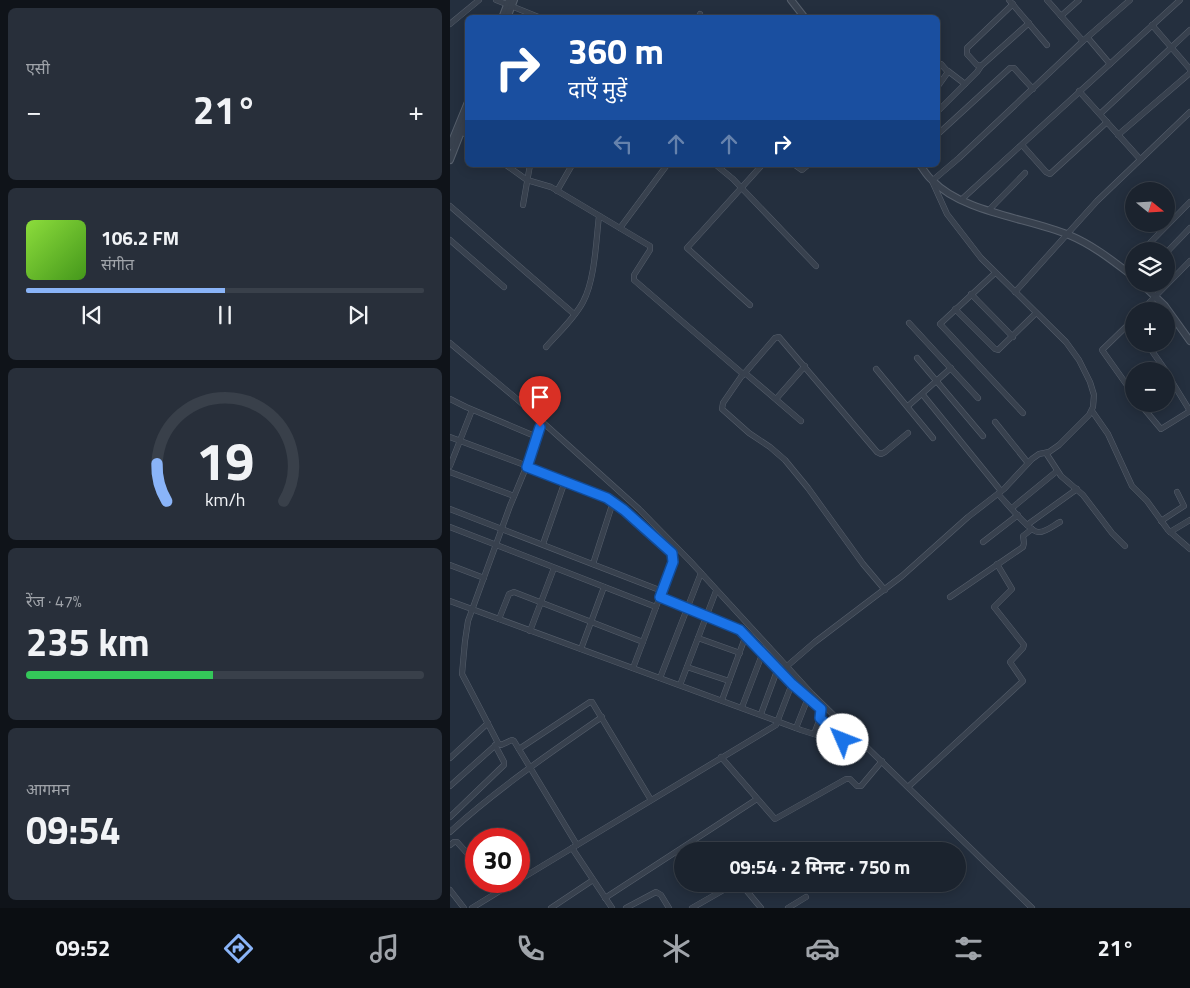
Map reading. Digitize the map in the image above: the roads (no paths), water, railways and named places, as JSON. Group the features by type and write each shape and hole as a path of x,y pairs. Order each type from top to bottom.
{"street":[{"path":"450,24 479,0"},
{"path":"496,0 511,3 535,15"},
{"path":"791,0 803,15"},
{"path":"1047,0 1060,16 1110,64"},
{"path":"1060,16 1079,0"},
{"path":"932,181 959,158 1085,39 1130,0"},
{"path":"961,200 1180,0"},
{"path":"981,66 977,65 967,54 967,49 1011,2 1048,45"},
{"path":"504,15 511,3"},
{"path":"940,109 981,66 1029,23"},
{"path":"1152,26 1190,69"},
{"path":"1100,114 1190,30"},
{"path":"940,64 965,84"},
{"path":"940,132 1010,68 1014,68 1033,89"},
{"path":"940,84 948,75 948,71"},
{"path":"1118,135 1190,73"},
{"path":"1079,91 1140,159"},
{"path":"450,160 465,111"},
{"path":"1015,292 1097,201 1190,112"},
{"path":"450,146 465,119"},
{"path":"1022,145 1050,174 1107,122"},
{"path":"459,129 465,134"},
{"path":"509,167 527,180 546,185 557,191 651,247 634,275 634,280 702,341 801,421"},
{"path":"523,205 530,167"},
{"path":"557,191 571,167"},
{"path":"620,228 666,167"},
{"path":"718,167 816,266"},
{"path":"750,305 687,248 760,167"},
{"path":"786,667 815,642 885,590 968,516 1000,492 1039,454 1059,445 1092,411 1094,395 1084,370 1060,334 995,273 947,214 932,181 922,167"},
{"path":"989,210 1025,173"},
{"path":"932,181 961,200 1068,234 1086,243 1125,270"},
{"path":"1151,242 1190,202"},
{"path":"450,206 574,314"},
{"path":"546,347 583,303 589,288 599,216"},
{"path":"1175,244 1190,228"},
{"path":"450,240 504,287"},
{"path":"1150,302 1190,261"},
{"path":"995,273 955,308 940,324 1023,413"},
{"path":"1151,292 1189,337"},
{"path":"971,294 1013,337"},
{"path":"955,308 997,350 1013,337 1036,313"},
{"path":"909,323 978,398"},
{"path":"1125,328 1102,350 1125,382"},
{"path":"885,590 785,460 722,410 723,403 744,374 777,337 805,366 879,453 885,452 908,432"},
{"path":"450,343 639,509 701,573 786,667 1032,908"},
{"path":"917,358 983,436"},
{"path":"776,400 805,366"},
{"path":"908,406 923,395 951,368"},
{"path":"876,369 933,438"},
{"path":"1147,412 1161,429 1190,411 1175,387"},
{"path":"923,395 1012,508 1030,527 1041,532 1060,522"},
{"path":"450,399 537,437"},
{"path":"450,466 472,410"},
{"path":"1092,411 1108,434 1129,481 1147,500 1170,532 1190,548"},
{"path":"995,422 1028,463"},
{"path":"450,817 503,766 504,762 488,723 462,673 467,627 472,610 514,496 527,467 540,427"},
{"path":"450,438 566,481 613,502 672,553 673,562 633,668"},
{"path":"1046,452 1057,471 1077,489 1112,533 1125,546"},
{"path":"1012,508 1057,471"},
{"path":"450,472 514,496"},
{"path":"543,544 566,481"},
{"path":"950,597 1023,547 1023,536 1030,527 1077,489"},
{"path":"1161,521 1184,506 1177,492"},
{"path":"593,564 613,502"},
{"path":"450,509 662,591"},
{"path":"983,542 1018,515"},
{"path":"1170,532 1190,520"},
{"path":"450,527 656,607"},
{"path":"908,787 1023,681 1010,661 1024,645 994,607 1012,589 997,564"},
{"path":"450,565 484,578"},
{"path":"530,631 554,568"},
{"path":"660,678 701,573"},
{"path":"582,649 604,587"},
{"path":"680,685 716,591"},
{"path":"498,619 511,593 516,592 643,642"},
{"path":"660,597 736,628 746,635 792,684 822,710 814,734"},
{"path":"450,601 796,728 843,742 842,738 820,718"},
{"path":"722,700 746,635"},
{"path":"698,638 740,653"},
{"path":"742,708 763,652"},
{"path":"687,667 729,681"},
{"path":"760,714 778,668"},
{"path":"530,873 773,726 778,721 795,676"},
{"path":"796,728 808,698"},
{"path":"519,749 590,702 594,703 651,800"},
{"path":"450,831 529,767 602,717"},
{"path":"451,757 488,723"},
{"path":"496,744 503,745 512,740 519,749 593,880 612,908"},
{"path":"450,786 496,744"},
{"path":"721,757 772,818 776,819 846,779 850,779 860,786 882,761"},
{"path":"605,898 757,799"},
{"path":"450,846 456,842 465,851"},
{"path":"551,908 593,880"},
{"path":"450,890 464,908"},
{"path":"626,908 656,892 659,893 669,908"},
{"path":"692,908 720,892"},
{"path":"748,892 761,908"},
{"path":"472,908 497,893"},
{"path":"788,908 806,897"}]}
